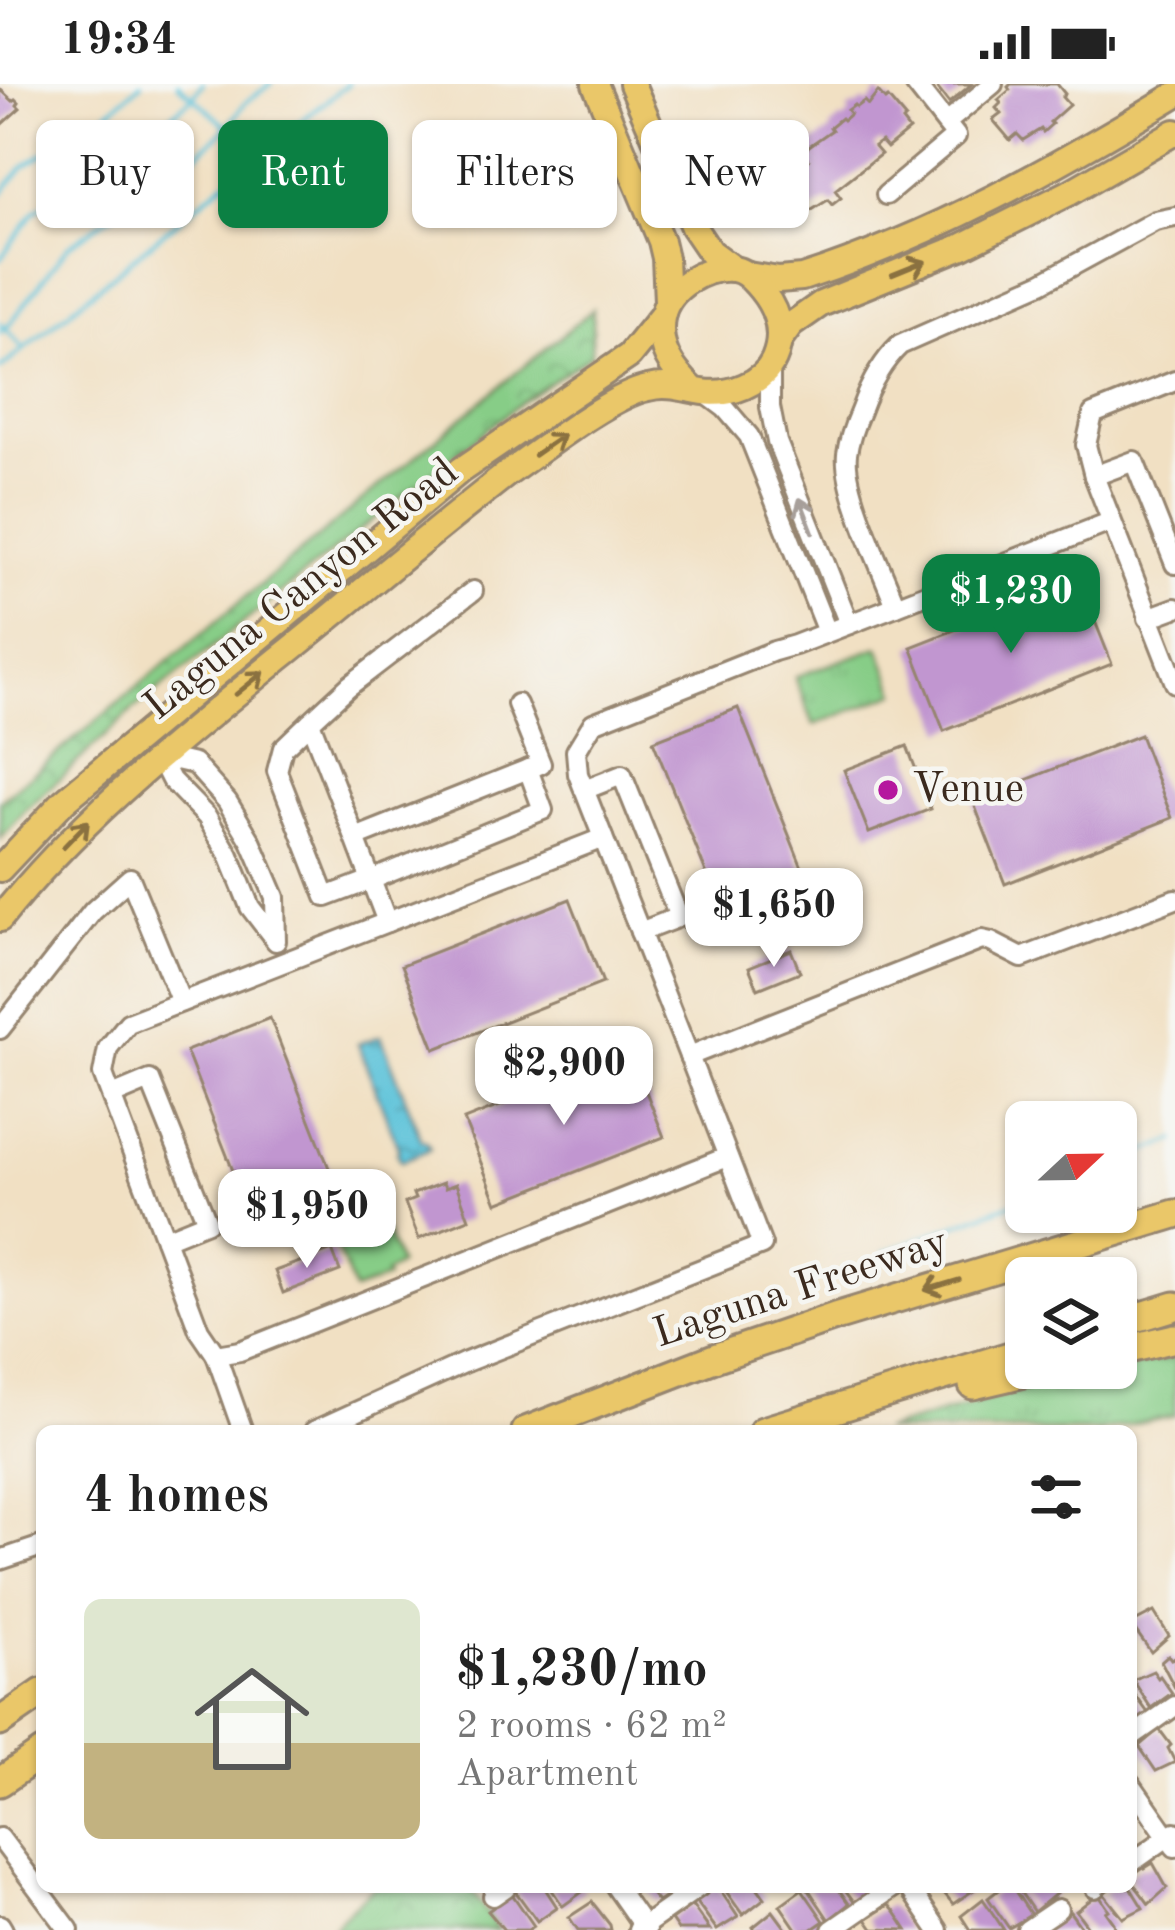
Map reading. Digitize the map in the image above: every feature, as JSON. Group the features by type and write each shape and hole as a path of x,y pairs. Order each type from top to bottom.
{"highway":[{"path":"1054,1251 1175,1197"},
{"name":"Laguna Freeway","path":"541,1425 835,1317 1175,1214"},
{"path":"1137,1318 1175,1306"},
{"path":"1137,1347 1175,1339"},
{"path":"784,1425 1005,1358"},
{"path":"845,1425 1005,1377"},
{"path":"0,1723 36,1698"},
{"path":"0,1782 36,1757"}],"main road":[{"path":"595,84 663,248 665,307 660,340 677,374 699,391 731,391 754,382 770,367 780,340 797,320 821,304 980,238 1175,132"},
{"path":"632,84 693,227 710,252 768,296 780,340"},
{"path":"665,307 684,284 698,276 740,272 778,280 802,278 939,225 1081,152 1175,95"},
{"name":"Laguna Canyon Road","path":"0,868 64,801 461,470 629,356 665,307"},
{"name":"Laguna Canyon Road","path":"0,919 86,823 159,756 470,503 558,438 633,392 666,385 699,391"},
{"path":"133,745 159,756"}],"street":[{"path":"886,195 956,136 915,84"},
{"path":"946,123 993,84"},
{"path":"896,606 848,480 847,454 854,427 884,359 908,340 1041,284 1155,221 1175,217"},
{"path":"770,367 770,407 777,442 849,623"},
{"path":"1175,381 1093,414 1086,445 1110,522 1175,682"},
{"path":"699,391 725,408 748,436 827,632"},
{"path":"1094,476 1134,460 1175,564"},
{"path":"327,1425 466,1362 762,1245 578,774 577,751 593,723 1110,522"},
{"path":"473,591 310,722 283,748 277,771 326,897 543,810 528,770"},
{"path":"1148,618 1175,608"},
{"path":"355,838 541,764 518,704"},
{"path":"310,722 387,922"},
{"path":"159,756 171,780 207,817 250,907 276,940 284,962"},
{"path":"584,790 622,775 679,917 640,932"},
{"path":"241,1425 216,1354 199,1330 104,1074 108,1048 128,1023 602,838"},
{"path":"0,1029 93,911 130,878 181,1002"},
{"path":"689,1056 957,948 982,940 1022,958 1175,899"},
{"path":"112,1096 150,1080 207,1222 165,1239"},
{"path":"216,1354 240,1351 727,1157"},
{"path":"0,1560 36,1548"},
{"path":"1137,1733 1175,1706"},
{"path":"1137,1792 1173,1839 1137,1860"},
{"path":"0,1838 36,1887"},
{"path":"41,1893 68,1930"},
{"path":"620,1893 642,1929 691,1893"},
{"path":"832,1930 885,1893"},
{"path":"913,1893 938,1930"},
{"path":"1027,1930 1058,1909"}],"green space":[{"path":"593,309 591,355 524,400 133,710 0,839 0,801"},
{"path":"879,647 897,693 814,725 795,677"},
{"path":"383,1224 399,1265 385,1274 387,1278 354,1291 335,1243"},
{"path":"1175,1357 1175,1416 1129,1425 903,1425 1028,1389 1137,1389 1137,1365"},
{"path":"368,1893 473,1893 498,1930 332,1930"}],"water":[{"path":"381,1036 422,1141 430,1149 401,1161 358,1044"}],"building":[{"path":"934,84 972,84 949,103"},
{"path":"1011,84 1057,84 1069,105 1043,132 1023,140 1017,134 1010,140 993,120 1001,114 996,108 1001,103 998,100"},
{"path":"0,89 16,99 20,108 0,126"},
{"path":"878,92 888,98 909,130 887,148 881,141 874,146 881,154 835,190 841,198 809,212 809,146 850,114 847,110 854,105 864,101 868,105"},
{"path":"1079,581 1112,664 944,731 911,647"},
{"path":"738,708 805,875 721,909 653,741"},
{"path":"1140,735 1172,818 1005,884 973,801"},
{"name":"Venue","path":"907,746 931,809 869,833 844,770"},
{"path":"570,899 603,983 435,1049 402,965"},
{"path":"791,950 800,972 758,989 749,967"},
{"path":"270,1018 336,1186 252,1219 186,1051"},
{"path":"631,1054 664,1137 497,1203 464,1120"},
{"path":"443,1183 445,1188 456,1184 469,1219 419,1239 405,1203 415,1199 413,1194"},
{"path":"332,1250 340,1271 283,1293 275,1271"},
{"path":"1154,1612 1169,1636 1151,1652 1137,1632 1137,1621"},
{"path":"1168,1655 1175,1657 1175,1688 1161,1661"},
{"path":"1153,1671 1172,1693 1151,1708 1137,1678"},
{"path":"1137,1697 1148,1713 1137,1721"},
{"path":"1159,1729 1171,1745 1168,1748 1175,1762 1156,1771 1139,1746"},
{"path":"1153,1863 1167,1888 1149,1904 1137,1888 1137,1869"},
{"path":"516,1893 548,1893 557,1907 537,1921"},
{"path":"554,1893 581,1893 563,1906"},
{"path":"650,1893 672,1893 658,1902"},
{"path":"707,1893 722,1893 738,1917 717,1930 696,1901"},
{"path":"727,1893 761,1893 765,1898 743,1915"},
{"path":"805,1893 824,1921 811,1930 797,1930 780,1905"},
{"path":"811,1893 841,1893 849,1904 829,1920"},
{"path":"848,1893 868,1893 855,1903"},
{"path":"944,1893 969,1893 953,1904"},
{"path":"994,1893 1016,1893 1031,1915 1009,1928 988,1898"},
{"path":"1021,1893 1057,1893 1034,1912"},
{"path":"1103,1893 1134,1893 1143,1908 1123,1918"},
{"path":"512,1894 534,1926 528,1930 504,1930 488,1911"},
{"path":"1098,1894 1114,1923 1110,1930 1090,1930 1076,1911"},
{"path":"983,1899 1004,1930 970,1930 961,1916"},
{"path":"592,1902 611,1930 578,1930 573,1923 569,1917"},
{"path":"692,1905 710,1930 678,1930 671,1920"},
{"path":"889,1905 907,1930 873,1929 866,1919"},
{"path":"773,1911 787,1930 755,1930 753,1927"},
{"path":"1070,1912 1083,1930 1042,1930 1060,1919"}],"waterway":[{"path":"0,196 24,166 103,116 141,84"},
{"path":"178,84 220,120"},
{"path":"0,259 35,211 143,139 202,84"},
{"path":"0,332 68,246 187,163 228,127 245,103 271,84"},
{"path":"0,369 348,84"},
{"path":"0,323 24,349"},
{"path":"1137,1155 1175,1140"},
{"path":"885,1252 1005,1206"}],"place":[{"name":"Venue","path":"888,790"}]}
